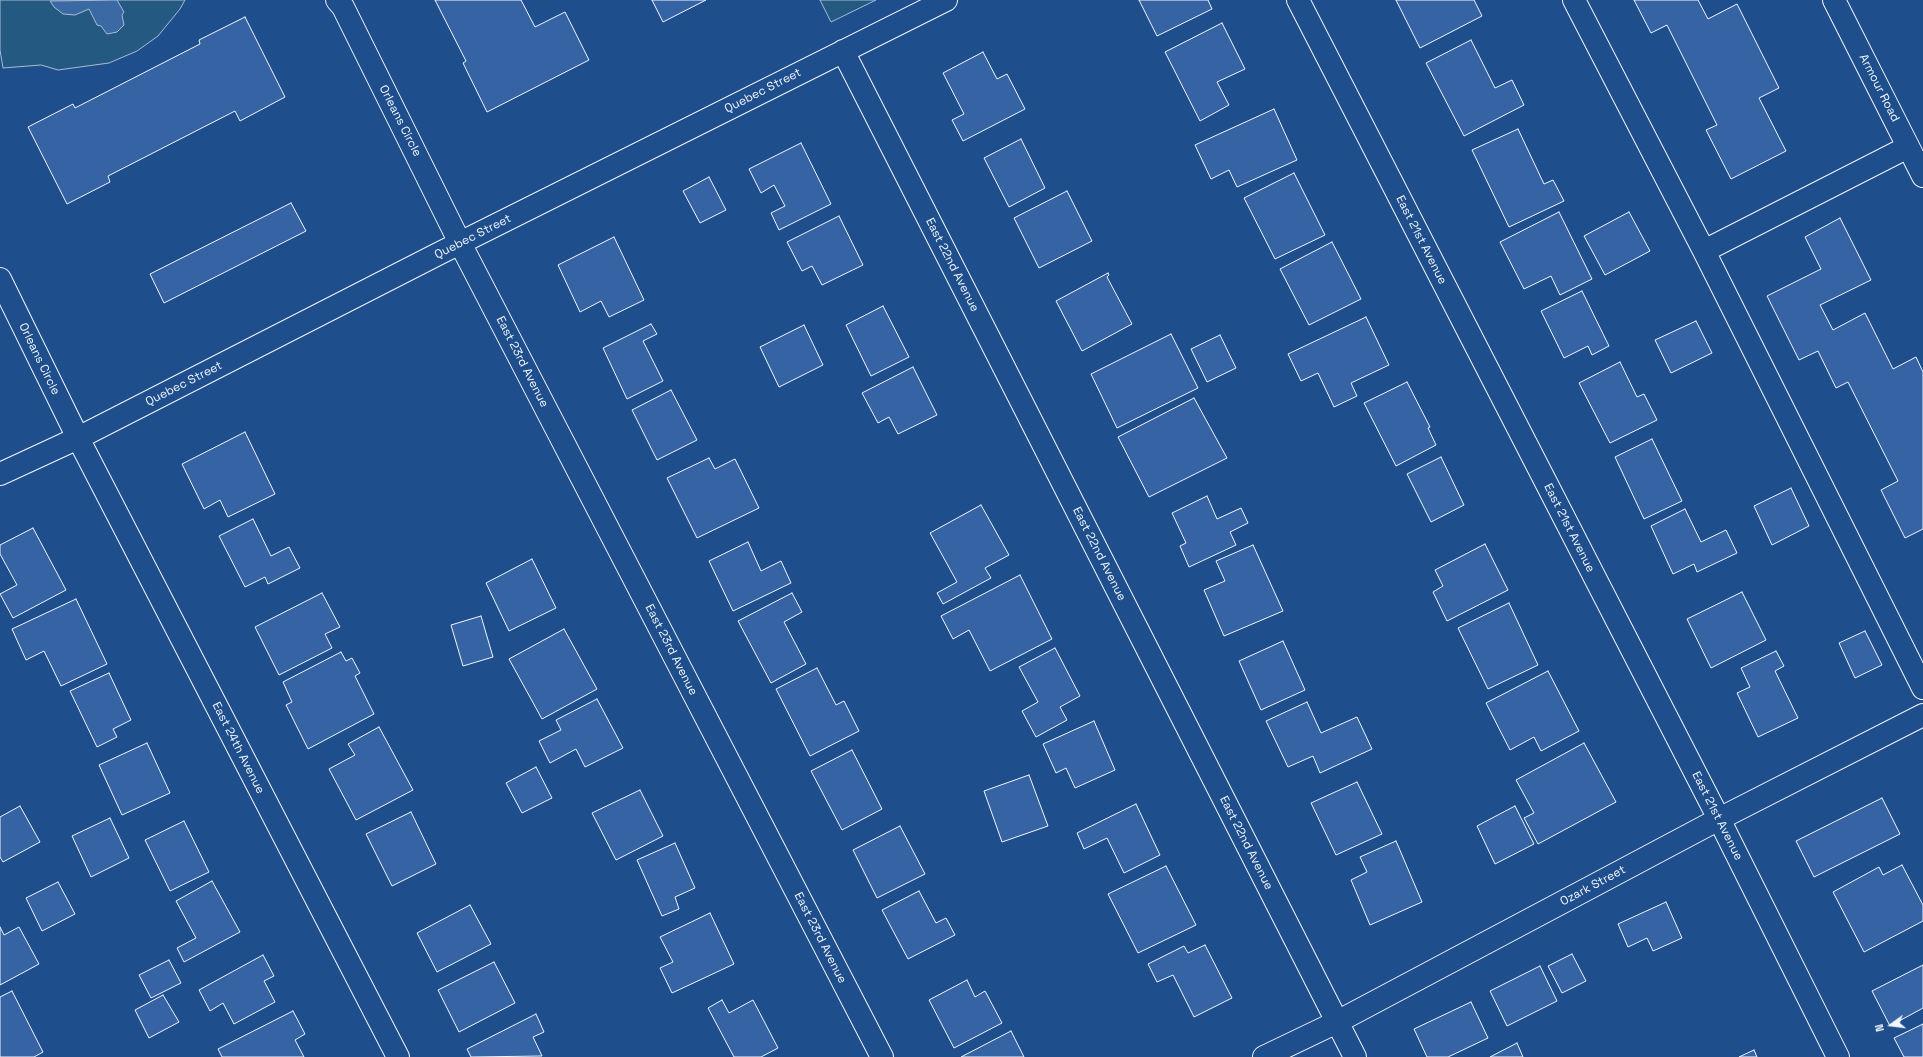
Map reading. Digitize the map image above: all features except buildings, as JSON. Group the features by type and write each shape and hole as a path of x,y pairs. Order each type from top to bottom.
{"street":[{"name":"Orleans Circle","path":"337,0 343,7 460,243"},
{"name":"Quebec Street","path":"0,474 78,438 460,243 946,0"},
{"name":"East 21st Avenue","path":"1298,0 1719,819 1838,1057"},
{"path":"1574,0 1704,251 1923,688"},
{"name":"Armour Road","path":"1834,0 1923,176"},
{"name":"East 22nd Avenue","path":"843,51 1355,1057"},
{"path":"1704,251 1908,147"},
{"name":"East 23rd Avenue","path":"460,243 882,1057"},
{"name":"Orleans Circle","path":"0,280 78,438"},
{"name":"East 24th Avenue","path":"78,438 398,1057"},
{"name":"Ozark Street","path":"1264,1057 1337,1022 1719,819 1923,715"}],"shaded area":[{"path":"0,0 185,0 180,9 158,36 137,51 109,63 58,70 41,65 3,68 0,50"},
{"path":"117,0 124,12 122,15 124,25 117,32 107,34 101,26 97,25 89,9 75,15 63,14 54,7 50,1"},
{"path":"820,0 876,0 831,22"}]}
